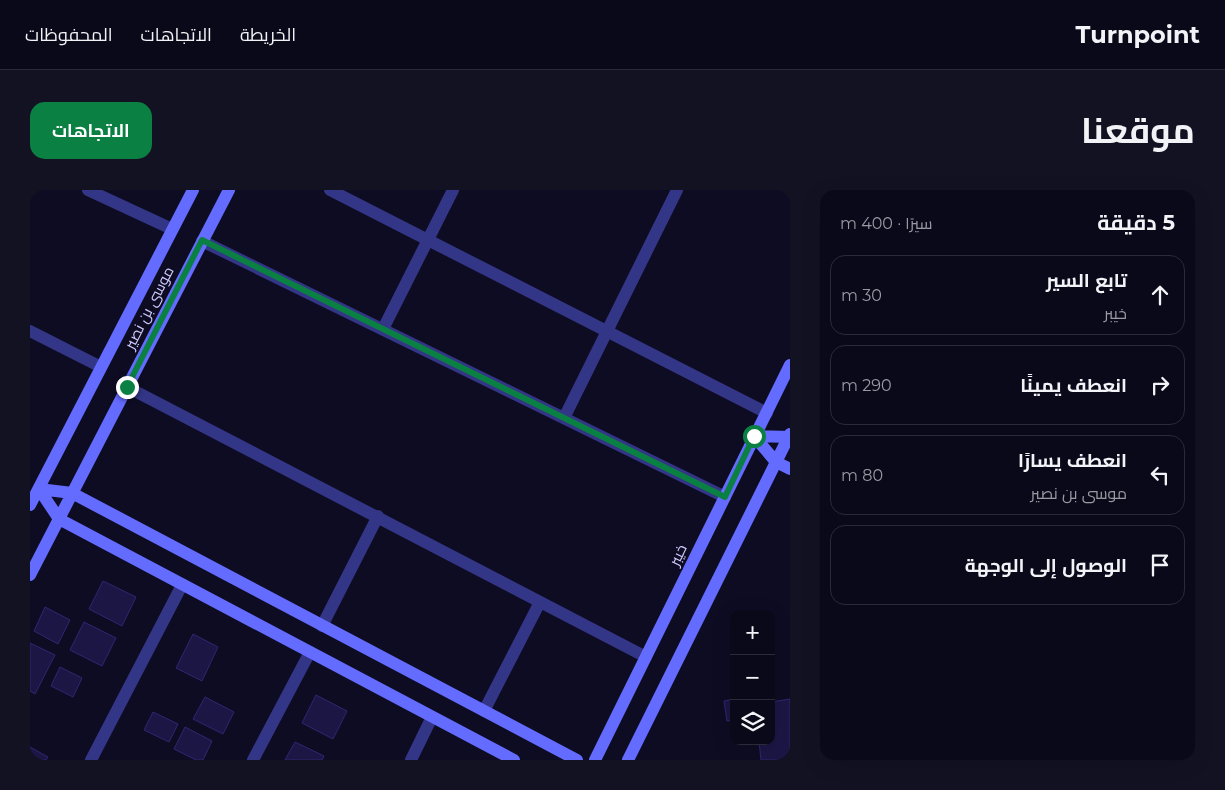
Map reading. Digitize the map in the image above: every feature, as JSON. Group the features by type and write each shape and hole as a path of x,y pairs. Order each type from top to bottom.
{"street":[{"path":"88,190 172,230"},
{"name":"موسى بن نصير","path":"30,505 193,190"},
{"name":"موسى بن نصير","path":"30,576 229,190"},
{"path":"330,190 766,412"},
{"path":"383,329 454,190"},
{"path":"564,418 677,190"},
{"path":"202,240 725,497"},
{"path":"30,331 101,367"},
{"name":"خيبر","path":"595,760 790,365"},
{"path":"127,387 646,657"},
{"path":"628,760 790,436 754,436"},
{"path":"754,436 776,462 790,469"},
{"path":"39,489 72,494 577,760"},
{"path":"39,489 59,520 514,760"},
{"path":"322,626 378,516"},
{"path":"90,760 182,584"},
{"path":"484,711 540,602"},
{"path":"253,760 310,652"},
{"path":"411,760 432,717"}],"building":[{"path":"103,581 136,597 122,626 89,609"},
{"path":"45,607 70,620 58,644 34,631"},
{"path":"84,622 116,638 102,666 70,650"},
{"path":"193,634 218,647 202,681 176,668"},
{"path":"30,643 55,655 35,694 30,691"},
{"path":"60,667 82,678 73,697 51,686"},
{"path":"316,695 347,711 333,739 302,723"},
{"path":"205,697 234,712 223,734 193,719"},
{"path":"790,699 790,760 761,760 759,745 775,745 775,701"},
{"path":"730,700 730,721 727,721 724,701"},
{"path":"153,712 178,724 169,742 144,730"},
{"path":"185,727 212,741 203,760 196,760 174,749"},
{"path":"295,742 324,756 322,760 285,760"},
{"path":"30,747 48,757 46,760 30,760"}],"route":[{"path":"127,387 202,240 725,497 754,436"}]}
